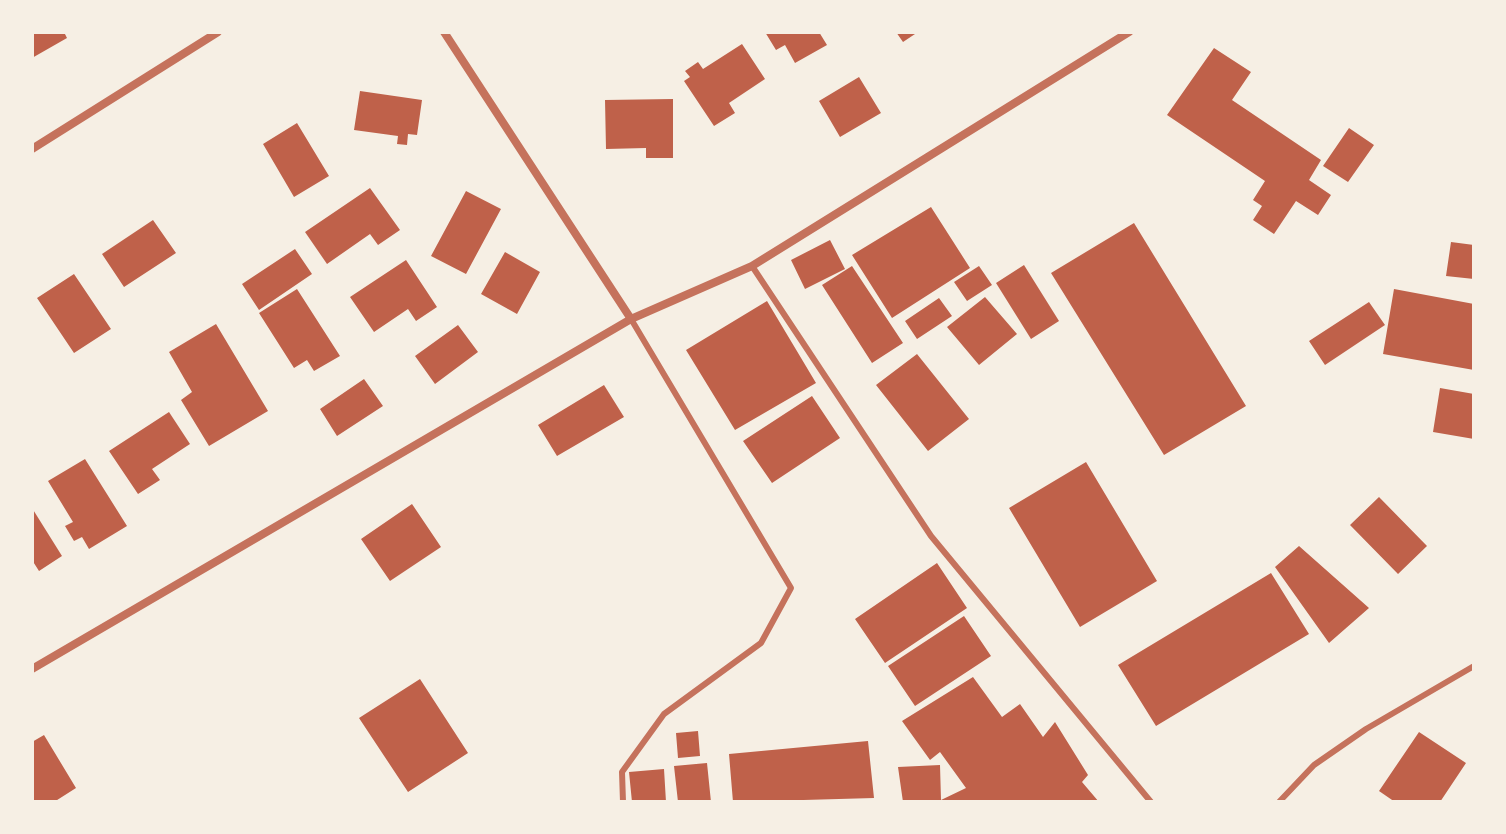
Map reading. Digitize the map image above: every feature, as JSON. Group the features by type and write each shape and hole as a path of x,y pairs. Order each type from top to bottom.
{"street":[{"path":"32,149 218,32"},
{"path":"444,32 631,319"},
{"path":"32,669 631,319 752,266 1129,32"}],"lane":[{"path":"752,266 931,536 1151,802"},
{"path":"623,802 622,772 664,714 761,643 791,588 631,319"},
{"path":"1279,802 1314,765 1474,666"}],"building":[{"path":"32,32 64,32 67,38 32,58"},
{"path":"765,32 819,32 827,45 795,63 785,45 776,50"},
{"path":"896,32 918,32 903,42"},
{"path":"742,44 765,79 729,103 735,113 714,126 684,81 690,77 685,71 698,62 703,69"},
{"path":"1214,48 1251,72 1232,100 1321,160 1309,180 1331,195 1318,215 1296,201 1274,234 1253,220 1262,206 1253,200 1265,181 1167,115"},
{"path":"859,77 881,113 840,137 819,101"},
{"path":"360,91 422,100 417,135 408,134 407,145 397,144 398,136 354,130"},
{"path":"673,99 673,158 646,158 646,148 606,149 605,100"},
{"path":"297,123 329,176 294,197 263,144"},
{"path":"1349,128 1374,145 1348,182 1323,166"},
{"path":"370,188 400,230 378,245 370,234 327,264 305,232"},
{"path":"466,191 501,209 466,274 431,256"},
{"path":"931,207 970,268 892,318 852,255"},
{"path":"153,220 176,253 124,287 102,254"},
{"path":"1134,223 1246,406 1164,455 1051,273"},
{"path":"830,240 845,269 805,289 791,260"},
{"path":"1451,242 1474,245 1474,279 1446,276"},
{"path":"295,249 312,274 259,310 242,284"},
{"path":"505,252 540,272 517,314 481,294"},
{"path":"406,260 437,307 416,321 408,309 374,332 350,297"},
{"path":"1024,265 1059,321 1031,339 996,283"},
{"path":"852,266 903,343 872,363 822,285"},
{"path":"979,266 992,285 967,301 954,282"},
{"path":"74,274 111,329 74,353 37,298"},
{"path":"297,289 340,356 314,371 307,360 294,368 259,313"},
{"path":"1394,289 1474,304 1474,370 1383,354"},
{"path":"985,297 1017,334 979,365 947,327"},
{"path":"939,298 952,316 917,339 905,321"},
{"path":"767,301 816,383 735,430 686,350"},
{"path":"1369,302 1385,325 1325,365 1309,341"},
{"path":"216,324 268,411 209,446 181,400 192,392 169,352"},
{"path":"458,325 478,352 435,384 415,356"},
{"path":"917,354 969,419 928,451 876,385"},
{"path":"364,379 383,406 337,436 320,409"},
{"path":"604,385 624,417 557,456 538,425"},
{"path":"1440,388 1474,394 1474,439 1433,432"},
{"path":"812,396 840,438 772,483 743,441"},
{"path":"169,412 190,444 152,469 160,480 138,494 109,451"},
{"path":"85,459 127,526 89,549 82,537 74,541 65,526 73,522 48,481"},
{"path":"1086,462 1157,581 1080,627 1009,508"},
{"path":"1379,497 1427,546 1398,574 1350,525"},
{"path":"412,504 441,547 390,581 361,539"},
{"path":"32,508 62,556 39,571 32,560"},
{"path":"1299,546 1369,608 1329,643 1275,567"},
{"path":"937,563 967,608 885,663 855,619"},
{"path":"1271,573 1309,634 1156,726 1118,665"},
{"path":"964,616 991,656 915,706 888,666"},
{"path":"973,677 1002,717 1020,704 1043,737 1055,722 1088,775 1082,782 1099,802 903,802 898,767 940,765 941,800 966,788 940,752 930,760 902,721"},
{"path":"420,679 468,753 408,792 359,718"},
{"path":"698,731 700,756 678,758 676,733"},
{"path":"1419,732 1466,763 1440,802 1395,802 1379,791"},
{"path":"44,735 76,788 54,802 32,802 32,742"},
{"path":"868,741 874,798 733,802 729,754"},
{"path":"707,763 711,802 678,802 674,766"},
{"path":"664,769 666,802 632,802 629,772"}]}
